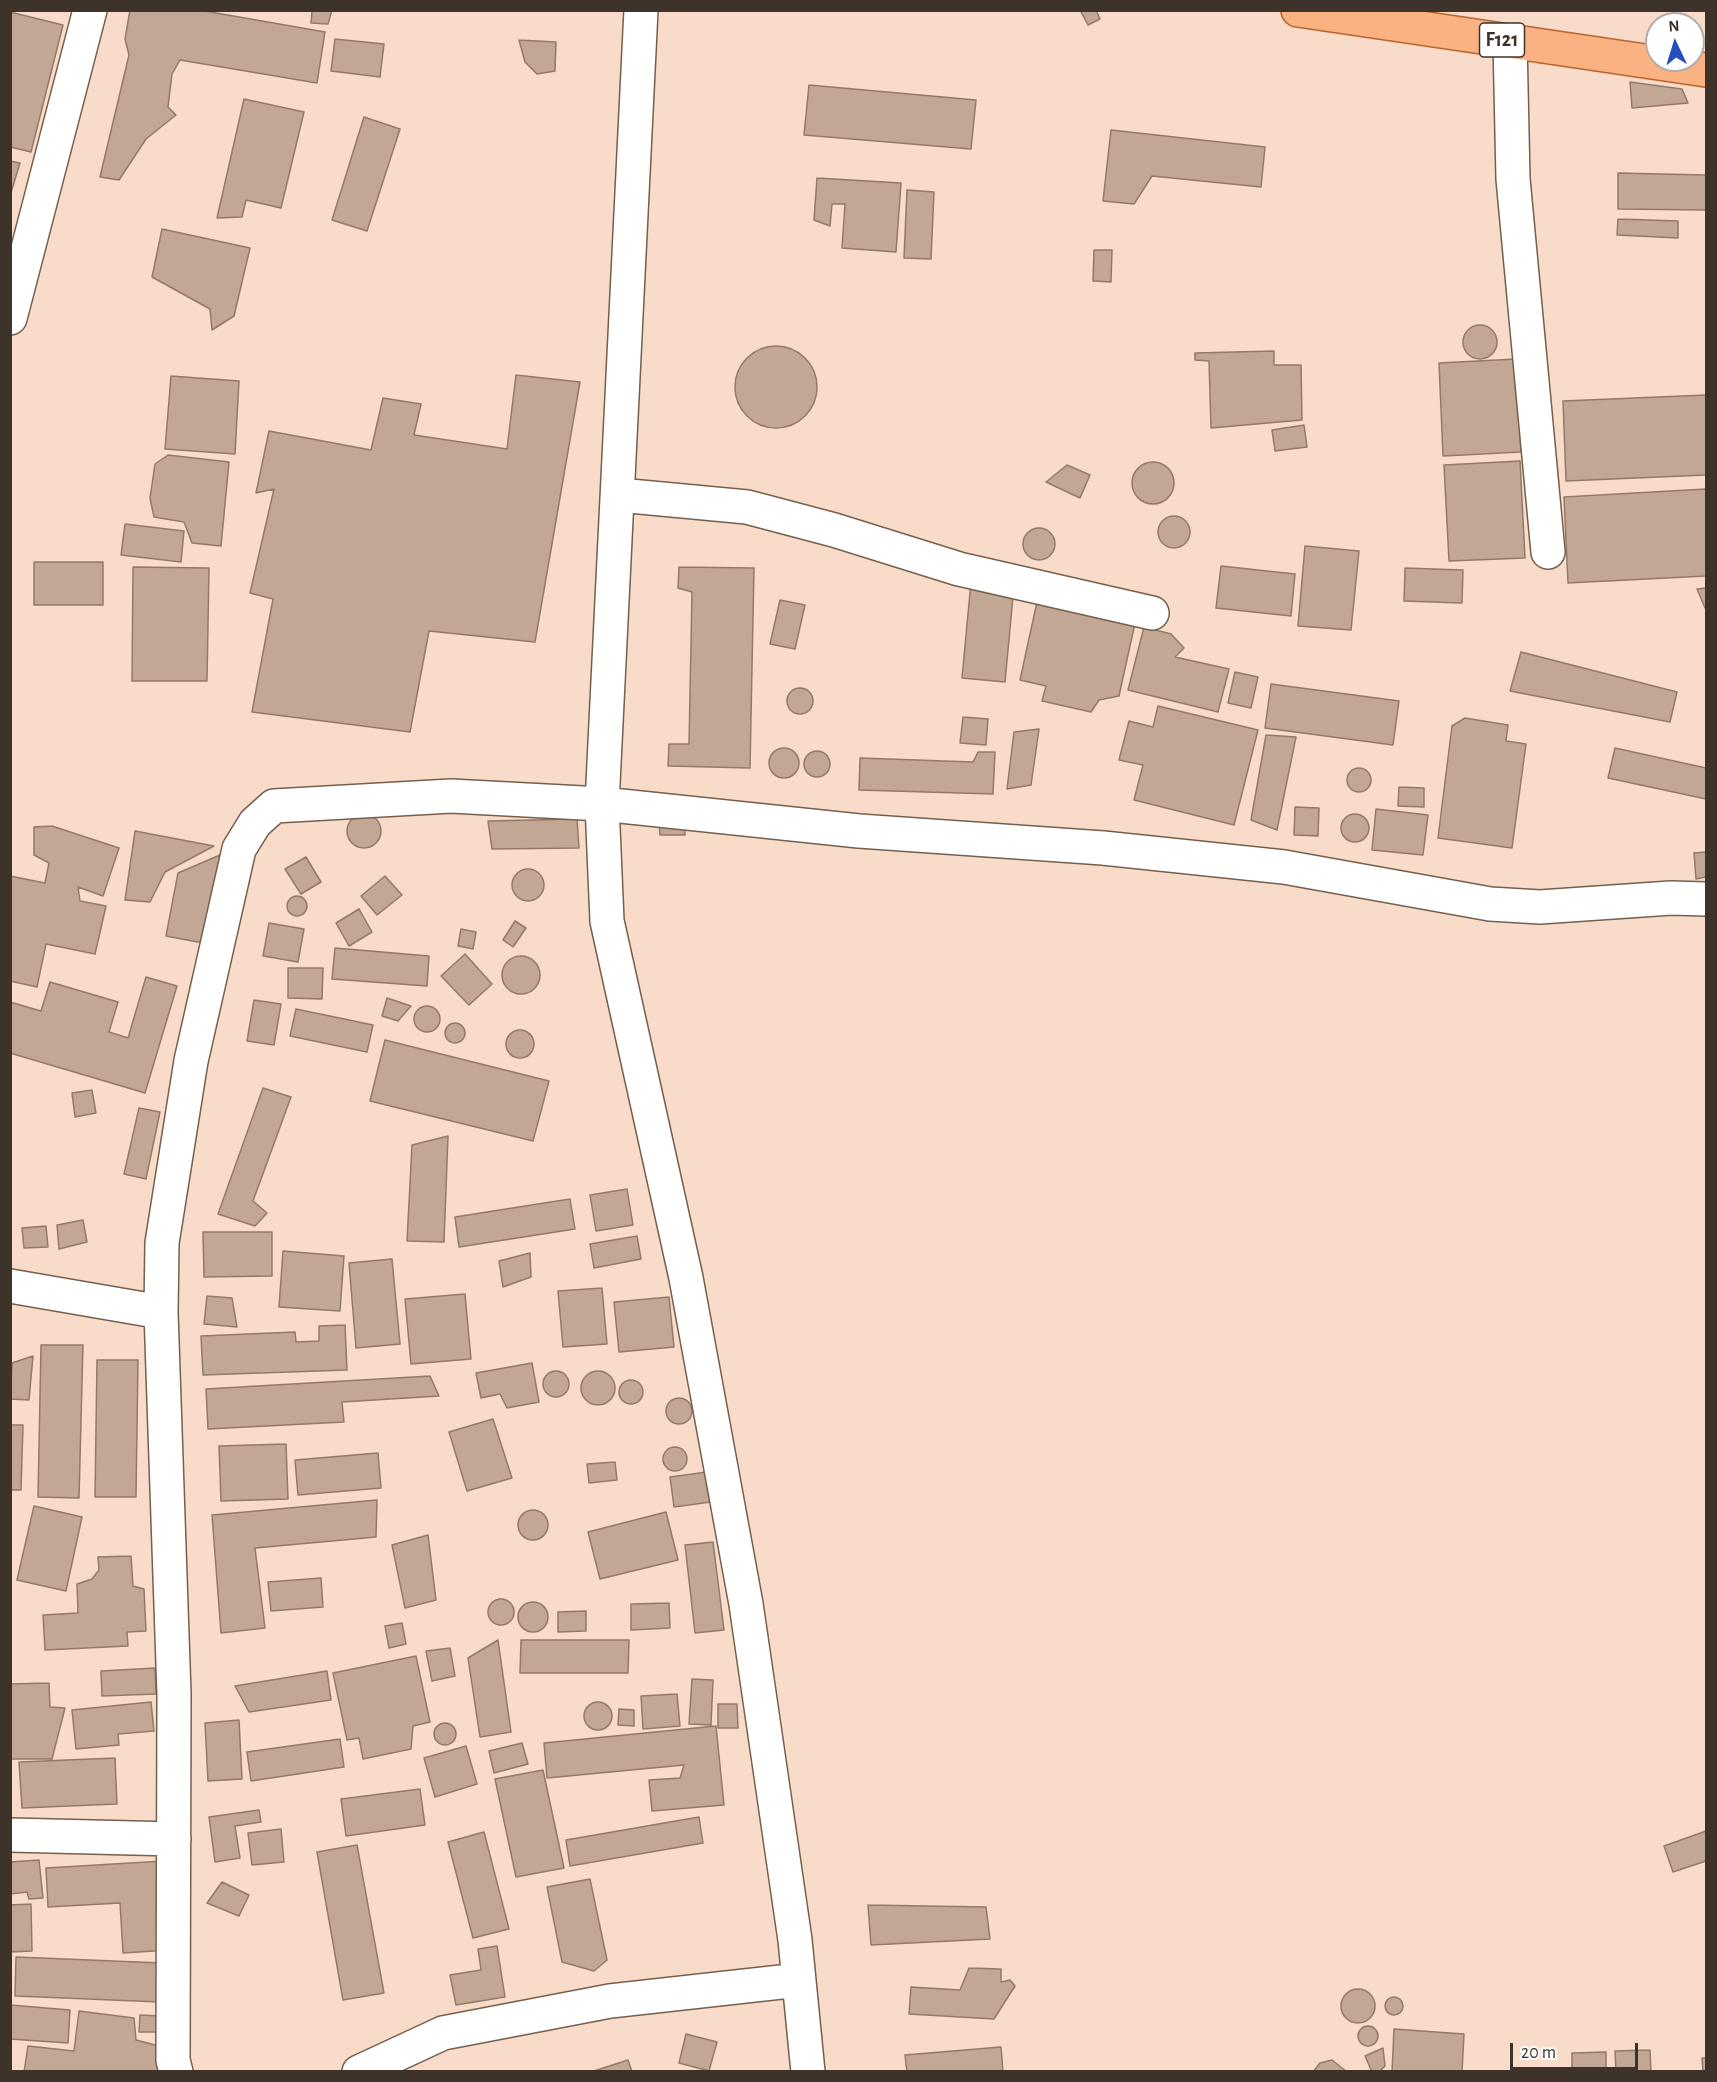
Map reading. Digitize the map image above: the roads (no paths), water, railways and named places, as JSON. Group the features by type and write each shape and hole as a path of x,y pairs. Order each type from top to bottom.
{"main road":[{"name":"F121","path":"1298,10 1707,70"}],"street":[{"path":"10,318 90,10"},
{"path":"641,10 619,495 602,804 607,921 686,1278 746,1604 795,1940 808,2072"},
{"path":"1510,41 1513,179 1548,552"},
{"path":"619,495 747,507 834,530 959,569 1152,613"},
{"path":"176,2072 173,2060 174,1694 161,1312 162,1243 191,1061 239,849 255,823 274,806 293,803 451,796 602,804 859,831 1103,848 1284,867 1490,904 1540,907 1671,898 1707,900"},
{"path":"10,1286 161,1312"},
{"path":"10,1835 174,1839"},
{"path":"359,2072 443,2033 610,2001 799,1980"}]}
